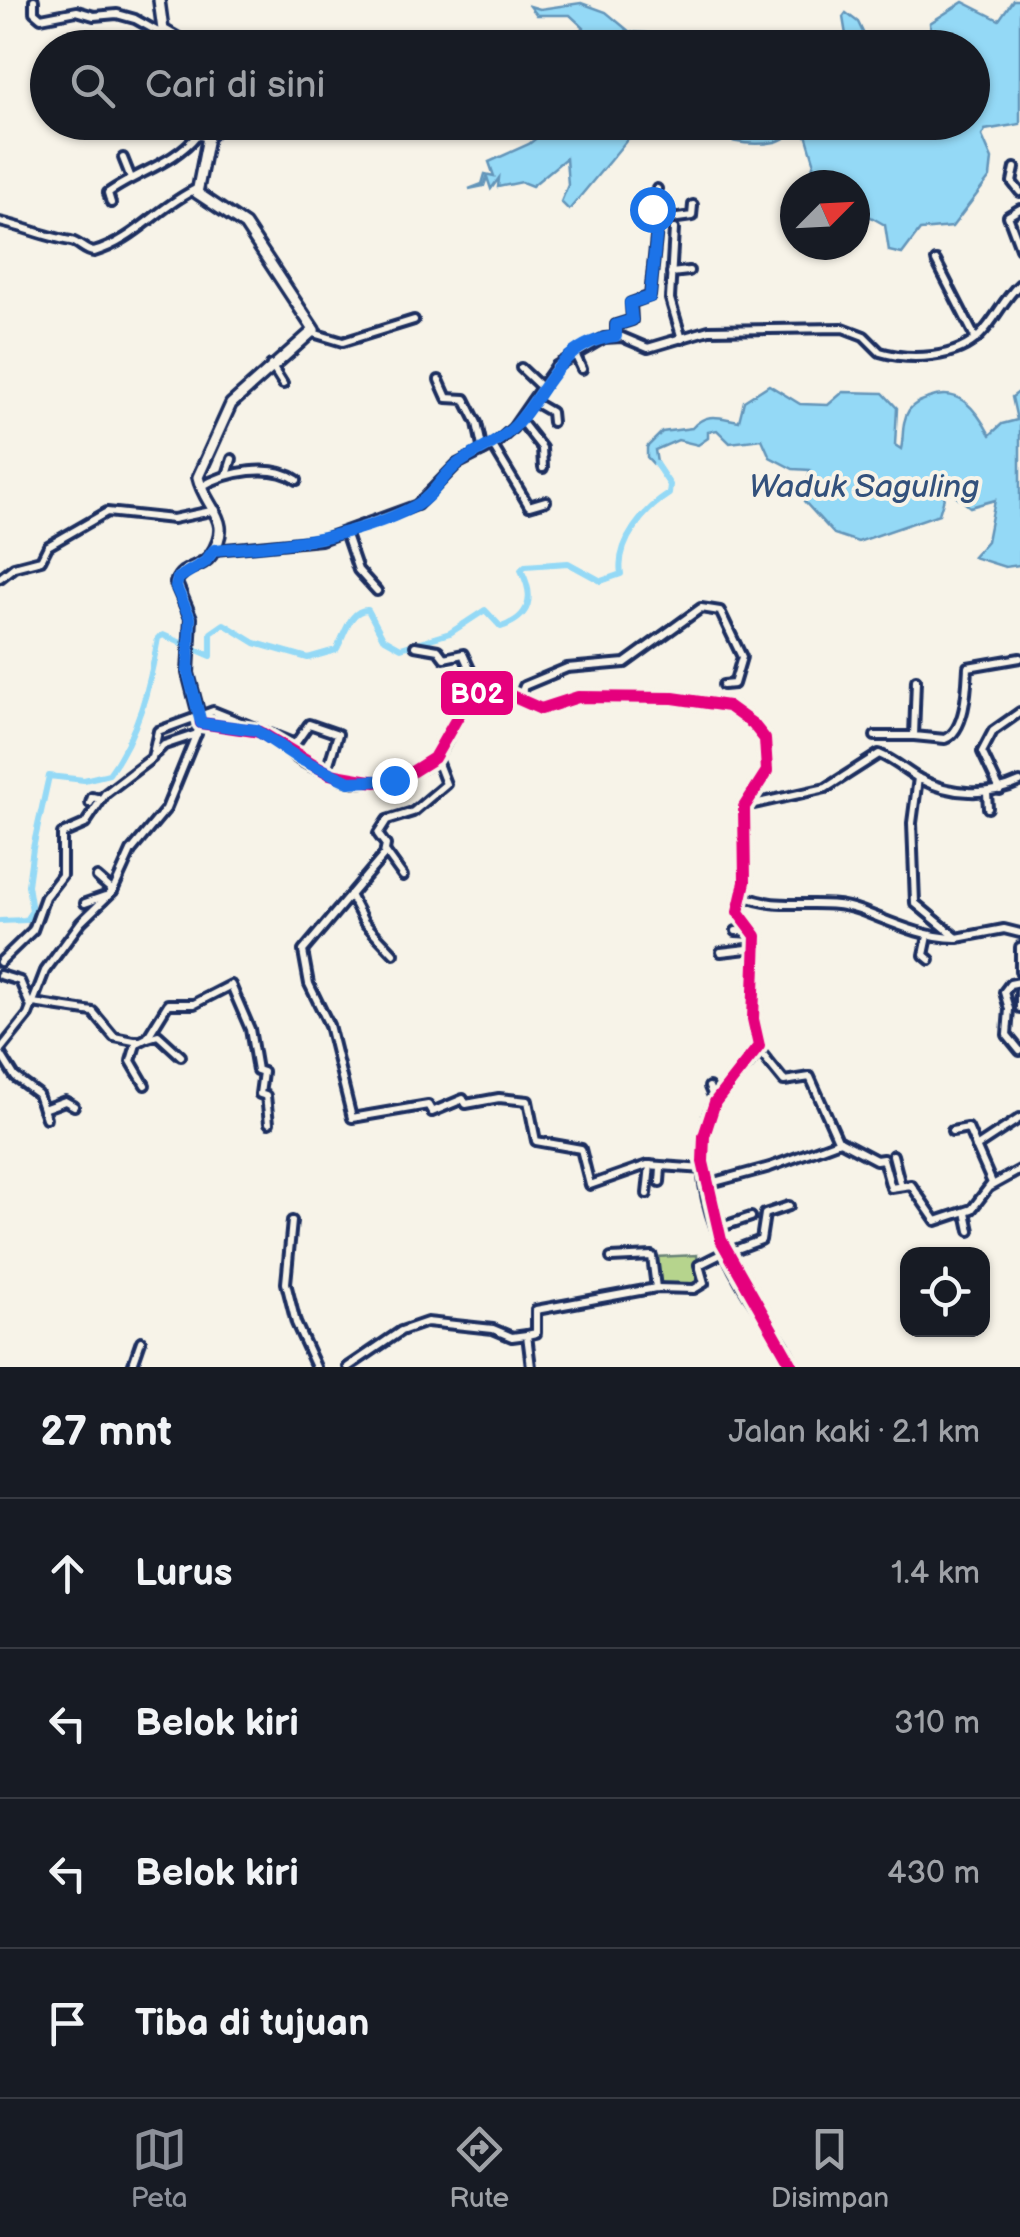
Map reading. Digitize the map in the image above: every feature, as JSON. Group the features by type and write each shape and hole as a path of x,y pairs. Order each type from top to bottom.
{"main road":[{"path":"159,0 160,24 164,30"},
{"path":"207,140 196,189 204,202 245,225 302,306 313,333 270,364 224,414 199,473 201,487 217,510 222,526 208,560 184,570 176,580 190,618 190,680 201,718 256,730 298,758 328,766 349,782 378,784 404,777 436,758 468,697 479,689 500,688 547,710 588,696 673,698 730,706 766,740 766,774 744,807 745,882 738,915 754,932 753,1019 758,1049 718,1096 703,1140 704,1169 718,1228 758,1309 782,1340 793,1367"}],"street":[{"path":"34,0 34,12 41,18 77,10 94,16 116,14 135,18 150,30"},
{"path":"111,202 109,192 186,150 192,140"},
{"path":"122,158 131,178"},
{"path":"1015,168 1012,182 1020,192"},
{"path":"0,222 39,230 54,240 72,242 94,252 120,244 151,223 170,201 196,189"},
{"path":"616,336 616,325 632,320 630,303 650,297 656,221 651,201 657,189"},
{"path":"656,221 692,216 693,205"},
{"path":"1020,209 1008,216 1020,248"},
{"path":"674,229 671,307 682,339"},
{"path":"936,261 976,340"},
{"path":"671,273 690,272"},
{"path":"214,550 282,541 307,542 417,505 456,464 492,446 520,420 556,366 616,336 646,348 708,330 843,328 864,336 877,351 901,356 948,352 976,340 1020,284"},
{"path":"313,333 343,342 414,320"},
{"path":"575,354 582,369"},
{"path":"270,364 283,384"},
{"path":"521,368 541,387"},
{"path":"439,380 447,398 465,399 477,423 482,451"},
{"path":"532,401 551,412 552,422"},
{"path":"520,420 533,431 542,449 542,468"},
{"path":"492,446 529,506 546,501"},
{"path":"226,476 232,459"},
{"path":"201,487 226,476 274,468 298,480"},
{"path":"0,578 14,567 40,560 50,544 107,512 174,519 217,510"},
{"path":"344,532 358,570 377,591"},
{"path":"519,700 524,686 556,670 625,663 694,611 708,608 720,611 742,656 734,684 724,685"},
{"path":"415,646 438,650 444,658 464,654 479,689"},
{"path":"875,736 944,739 954,735 970,684 969,666 1020,658"},
{"path":"914,736 916,680"},
{"path":"1000,790 982,752 993,731 1020,712"},
{"path":"154,754 155,733 201,718 229,714 296,744 307,724 325,733 329,729 338,735 328,766"},
{"path":"74,1106 65,1101 44,1114 38,1094 14,1075 0,1051 32,1005 44,971 81,922 111,893 131,851 166,808 198,734 201,718"},
{"path":"0,962 33,930 50,888 62,876 62,834 84,825 101,799 164,744 198,734"},
{"path":"744,807 826,788 878,754 918,778 987,793 1020,782"},
{"path":"403,876 378,834 387,820 414,812 448,783 436,758"},
{"path":"918,778 912,808 912,896 942,930 957,938"},
{"path":"987,793 988,808"},
{"path":"386,852 309,940 303,960 329,1025 353,1119 428,1105 432,1112 463,1099 466,1104 498,1098 528,1101 536,1141 581,1150 589,1185 650,1165 704,1169"},
{"path":"97,876 111,893"},
{"path":"84,903 111,893"},
{"path":"741,894 767,905 862,911 928,936 957,938 1004,929 1020,932"},
{"path":"351,896 364,922 394,954"},
{"path":"736,932 754,932"},
{"path":"928,936 924,956 930,960"},
{"path":"1020,947 1020,971"},
{"path":"721,952 756,948"},
{"path":"0,975 20,981 32,1005"},
{"path":"1020,982 1005,988 1007,1034 1020,1052"},
{"path":"146,1038 168,1004 194,1004 231,985 250,1028 257,1070 263,1072 260,1094 266,1096 270,1124"},
{"path":"1006,1001 1019,994 1020,1008"},
{"path":"32,1005 92,1012 114,1037 137,1039 158,1035 181,1056"},
{"path":"137,1039 132,1061 145,1085"},
{"path":"758,1049 784,1080 810,1077 840,1141 883,1159 889,1186 911,1185 936,1221 966,1212 992,1186 1020,1170"},
{"path":"709,1088 728,1105"},
{"path":"976,1148 1020,1118"},
{"path":"952,1131 967,1127 992,1186"},
{"path":"707,1184 770,1167 840,1141"},
{"path":"893,1155 901,1186"},
{"path":"648,1194 650,1165"},
{"path":"660,1182 662,1168"},
{"path":"348,1367 402,1331 426,1322 493,1329 512,1337 536,1333 534,1314 544,1307 656,1288 702,1286 699,1265 761,1240 765,1214 790,1206"},
{"path":"966,1212 970,1231"},
{"path":"718,1228 751,1218"},
{"path":"292,1221 286,1283 296,1323 316,1367"},
{"path":"611,1258 652,1256 656,1288"},
{"path":"526,1335 531,1367"},
{"path":"132,1367 140,1341"}],"green space":[{"path":"697,1255 699,1285 657,1287 655,1257"}],"water":[{"path":"1013,0 1020,0 1020,124 990,129 990,30 931,30 930,23 963,2 999,20"},
{"path":"581,3 606,12 628,30 584,30 570,15 537,15 530,6 540,9"},
{"path":"846,13 862,30 845,30"},
{"path":"534,140 627,140 569,210 561,202 568,185 566,158 532,186 522,182 498,187 499,178 491,189 487,177 484,186 469,189 482,184 485,174 494,176 489,162"},
{"path":"730,140 779,140 745,143"},
{"path":"808,140 984,140 992,159 990,177 952,227 920,230 902,254 889,251 885,225 870,216 870,170 812,170 814,161"},
{"name":"Waduk Saguling","path":"769,385 800,404 828,405 843,392 883,393 897,408 895,445 901,449 906,415 918,402 940,395 958,398 973,410 990,435 1002,424 1017,420 1012,397 1020,391 1020,565 1005,567 973,557 987,541 995,500 970,507 947,488 939,514 858,542 834,534 804,501 810,470 793,469 770,457 762,439 730,443 717,430 708,432 708,438 698,445 678,440 655,450 658,469 647,457 647,447 662,432 692,428 708,418 739,421 744,401"}],"waterway":[{"path":"0,921 26,920 32,911 28,885 49,776 84,780 109,774 128,743 141,709 158,638 163,635 211,656 211,633 224,624 255,643 308,658 336,650 352,619 368,610 383,638 401,648 450,633 485,610 501,627 519,618 528,605 528,589 521,570 525,566 568,563 601,581 621,574 627,539 650,509 669,494 670,485 656,464"}],"transit line":[{"name":"B02","path":"201,723 260,732 330,774 376,782 407,775 434,758 468,699 489,686 541,709 578,697 673,698 728,706 753,724 765,739 767,771 744,807 745,882 738,912 756,936 753,1019 759,1046 715,1102 704,1136 703,1162 721,1240 793,1367"}],"route":[{"path":"394,780 378,784 349,782 298,758 279,741 256,730 234,724 201,723 188,672 190,618 176,587 178,578 184,570 208,560 214,550 287,540 321,540 385,518 426,498 456,464 492,446 513,428 556,366 589,345 616,336 616,325 632,320 630,303 650,297 648,284 654,270 652,250 657,228 652,209"}]}
